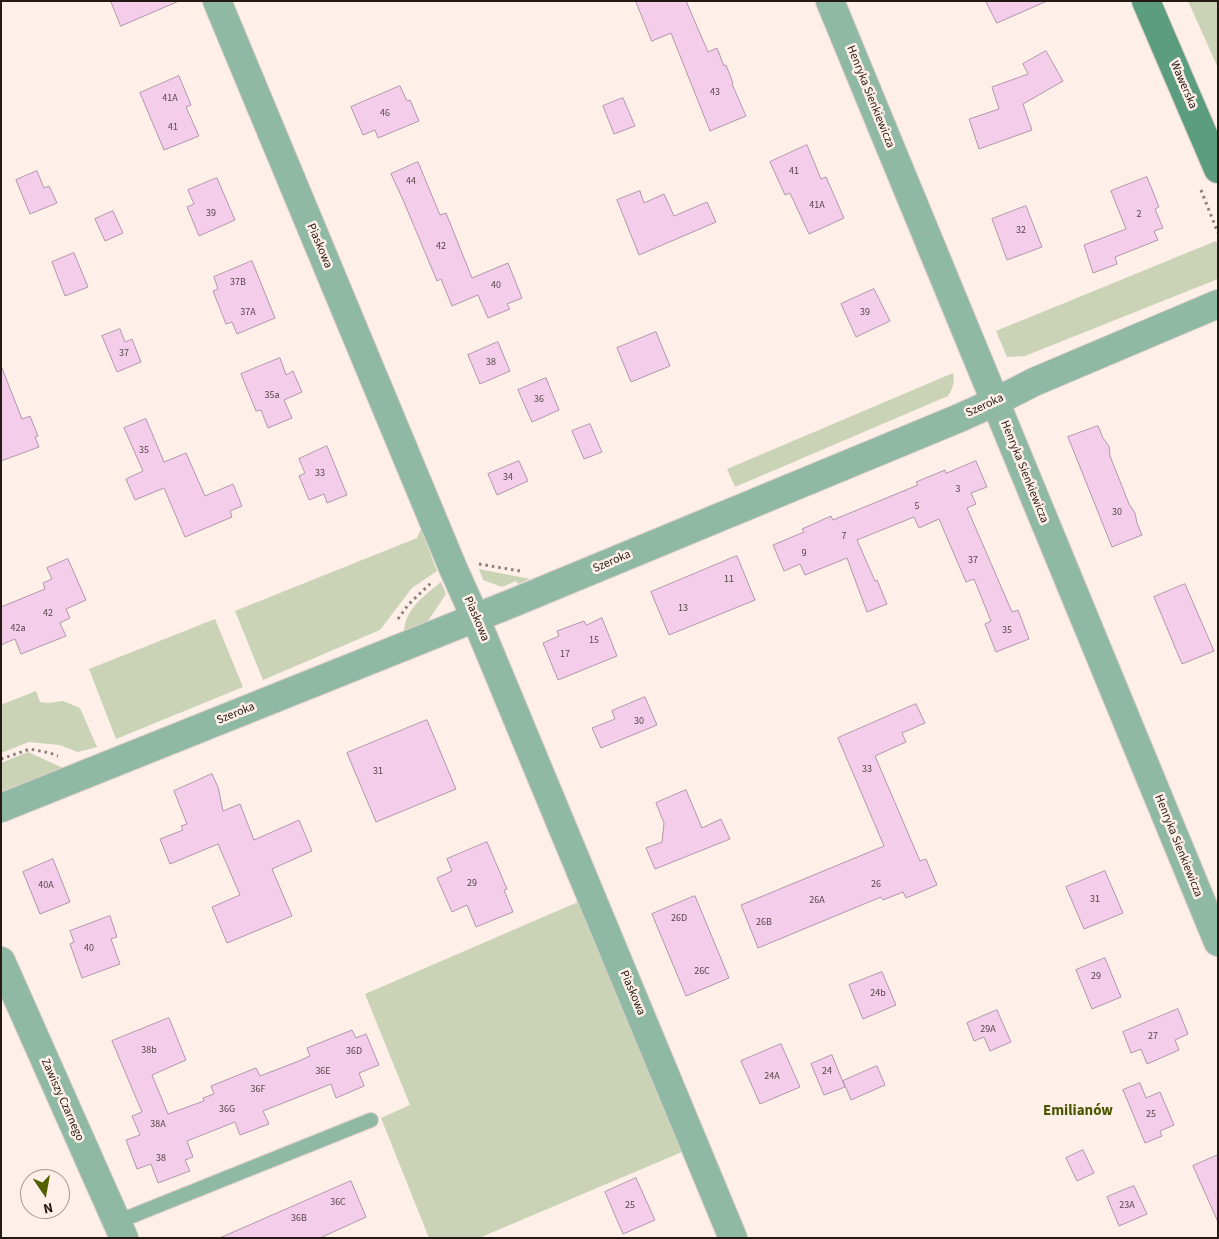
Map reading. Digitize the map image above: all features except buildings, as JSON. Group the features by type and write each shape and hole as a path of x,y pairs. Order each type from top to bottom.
{"street":[{"name":"Piaskowa","path":"217,1 733,1238"},
{"name":"Henryka Sienkiewicza","path":"830,1 1218,942"},
{"name":"Wawerska","path":"1146,1 1218,169"},
{"name":"Szeroka","path":"1,808 475,617 948,422 995,402 1034,382 1218,304"},
{"name":"Zawiszy Czarnego","path":"1,961 120,1230"}],"lane":[{"path":"120,1230 372,1120"}],"green space":[{"path":"1188,1 1218,1 1218,68"},
{"path":"1216,241 1218,246 1218,279 1025,356 1007,357 996,331"},
{"path":"953,373 953,385 948,396 735,487 727,469"},
{"path":"421,529 437,571 412,588 380,630 263,680 235,611 417,538"},
{"path":"479,569 530,579 518,584 516,581 502,587 483,580"},
{"path":"441,582 446,594 428,621 404,631 405,623 412,609"},
{"path":"215,619 243,687 116,739 89,669"},
{"path":"36,691 40,702 63,701 80,708 97,747 78,752 59,745 29,742 1,753 1,702 3,704"},
{"path":"28,752 63,768 1,792 1,763"},
{"path":"578,902 682,1152 479,1238 429,1238 381,1118 410,1105 365,994"}],"district":[{"name":"Emilianów","path":"1078,1112"}]}
